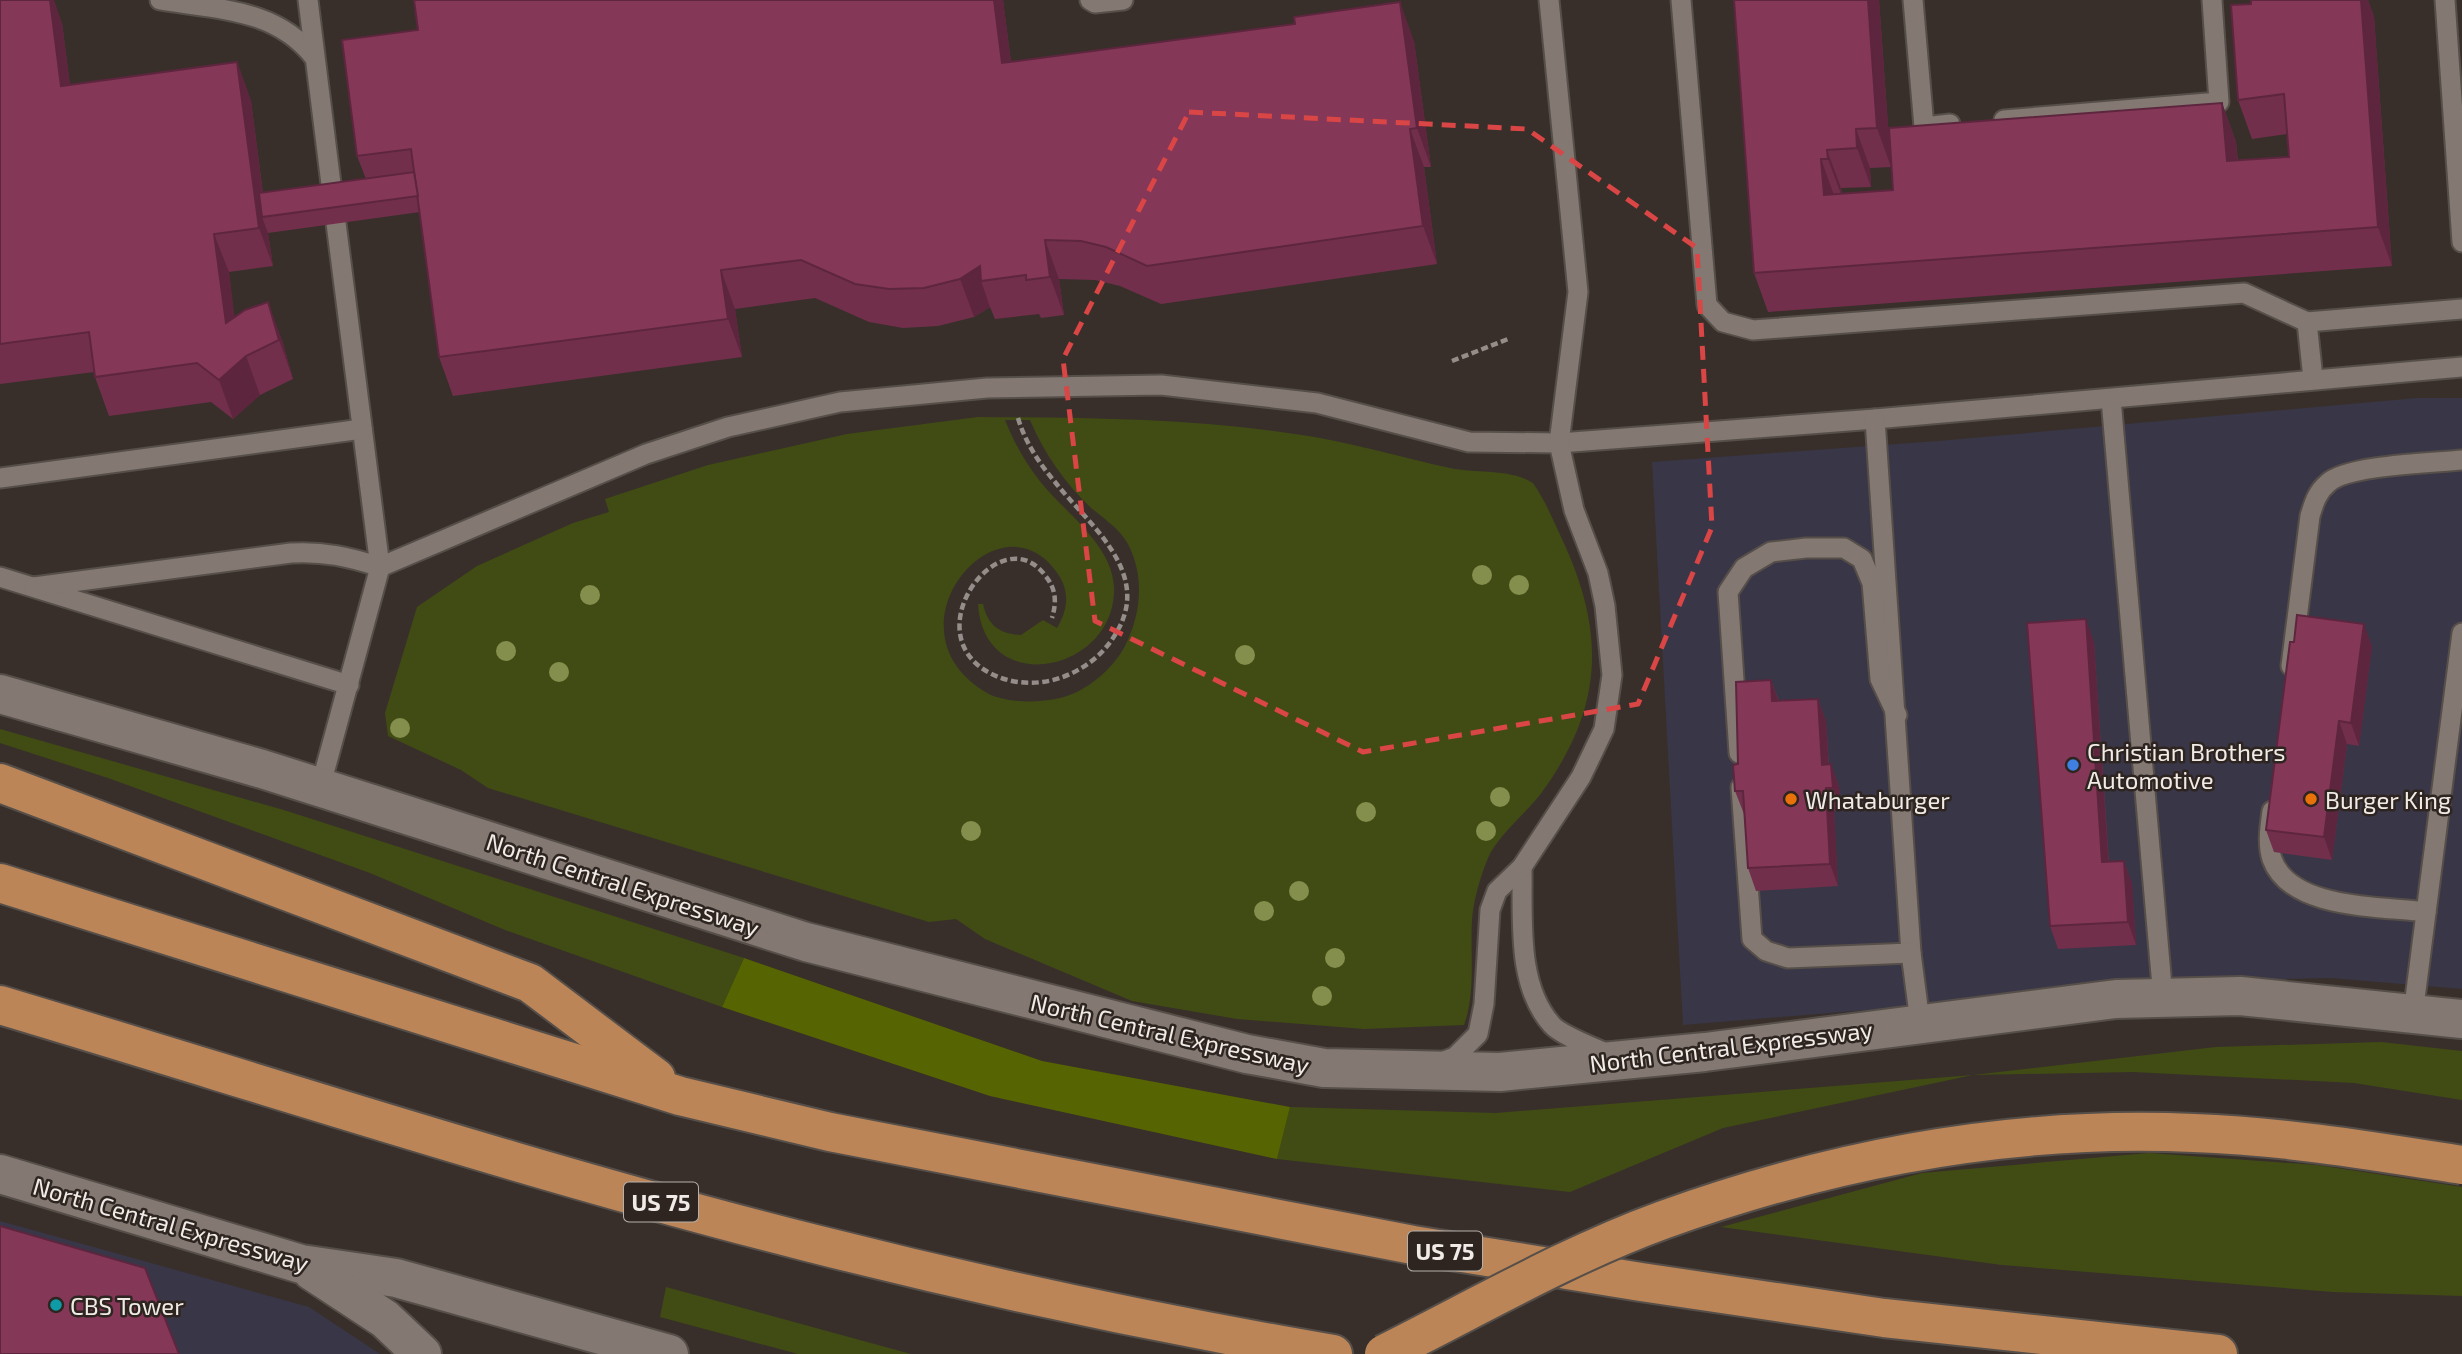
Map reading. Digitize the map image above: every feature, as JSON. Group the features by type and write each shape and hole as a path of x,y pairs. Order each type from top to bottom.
{"highway":[{"path":"0,783 530,983 680,1096"},
{"name":"US 75","path":"0,883 680,1096 856,1137 1413,1245 1884,1318 2218,1354"},
{"name":"US 75","path":"0,1005 554,1171 811,1243 1110,1312 1333,1354"},
{"path":"1384,1354 1566,1262 1662,1220 1801,1176 1940,1146 2089,1134 2193,1132 2340,1145 2462,1164"}],"main road":[{"name":"North Central Expressway","path":"0,694 320,788 806,942 947,981 1247,1054 1324,1068 1500,1072 1620,1060 2116,999 2240,996 2462,1019"},
{"name":"North Central Expressway","path":"0,1174 301,1264 396,1278 669,1354"},
{"path":"301,1264 385,1320 422,1354"}],"lane":[{"path":"160,0 252,16 278,24 298,37 316,58"},
{"path":"308,0 334,200"},
{"path":"1090,0 1095,3 1123,0"},
{"path":"1415,1071 1455,1057 1478,1034 1484,1004 1490,910 1497,891 1522,867 1581,777 1604,729 1612,675 1611,641 1603,595 1574,510 1559,443 1578,292 1549,0"},
{"path":"1681,0 1707,305 1723,322 1753,330 2244,293 2307,322 2462,309"},
{"path":"1913,0 1924,127 2219,102 2212,0"},
{"path":"2445,0 2462,242"},
{"path":"320,788 380,567 336,223"},
{"path":"2307,322 2313,379"},
{"path":"34,587 291,553 316,552 347,556 380,567 646,454 729,427 840,402 1009,387 1161,385 1317,403 1469,442 1559,443 1875,419 2462,367"},
{"path":"2111,399 2163,998"},
{"path":"1875,419 1897,715 1910,953 1920,1022"},
{"path":"0,478 362,429"},
{"path":"2288,691 2310,516 2316,496 2330,480 2357,471 2462,460"},
{"path":"1897,715 1880,679 1872,583 1861,559 1844,548 1806,548 1771,552 1744,568 1728,592 1752,939 1766,951 1788,958 1910,953"},
{"path":"0,577 349,685"},
{"path":"2413,1014 2462,633"},
{"path":"2274,798 2269,838 2271,857 2278,873 2292,887 2325,900 2426,912"},
{"path":"1522,867 1525,951 1532,993 1553,1027 1620,1060"}],"path":[{"path":"1452,361 1508,339"},
{"path":"1009,387 1022,432 1037,458 1116,555 1125,584 1125,611 1110,646 1069,675 1045,682 1013,682 985,671 968,652 960,630 961,607 973,584 989,567 1018,559 1038,566 1051,582 1056,604 1052,618"}],"highlighted area":[{"path":"1189,112 1527,129 1697,248 1712,527 1638,704 1363,752 1095,621 1063,359"}],"shaded area":[{"path":"2417,398 2462,398 2462,989 2330,978 2235,980 1683,1025 1652,462 1938,441"},
{"path":"0,1221 309,1307 380,1354 0,1354"}],"green space":[{"path":"978,417 1177,422 1314,437 1450,468 1514,475 1533,483 1549,510 1576,573 1586,605 1592,666 1588,697 1579,727 1564,757 1539,796 1493,849 1483,872 1473,913 1470,999 1464,1025 1364,1029 1237,1019 1132,1001 985,939 956,919 929,922 488,788 461,770 388,736 385,713 417,607 477,566 573,523 609,512 605,499 708,465 847,434","holes":["1005,420 1030,420 1063,477 1090,507 1125,539 1137,569 1139,582 1135,621 1120,655 1106,671 1089,685 1070,695 1051,700 1030,701 999,698 982,690 955,663 944,632 948,602 962,576 983,556 1008,547 1034,552 1058,574 1066,601 1057,628 1043,620 1021,635 1001,631 988,618 983,604 978,604 986,634 1002,654 1024,663 1049,663 1074,655 1095,639 1109,616 1114,587 1105,557 1085,529 1034,473"]},
{"path":"0,729 287,811 744,958 722,1007 505,930 370,873 108,778 0,743"},
{"path":"744,958 1042,1061 1290,1107 1277,1159 990,1096 722,1007"},
{"path":"2381,1042 2462,1051 2462,1100 2354,1083 2133,1072 1973,1075 2216,1047"},
{"path":"1973,1075 1723,1128 1570,1192 1277,1159 1290,1107 1496,1113"},
{"path":"2149,1153 2317,1165 2462,1187 2462,1296 2333,1292 2002,1265 1721,1227 1922,1173"},
{"path":"666,1287 911,1354 798,1354 660,1317"}],"building":[{"path":"0,0 50,0 61,86 237,62 259,228 214,234 226,323 245,310 268,302 279,340 246,356 219,380 197,363 95,377 89,332 0,344"},
{"path":"414,0 994,0 1002,63 1295,24 1294,17 1400,2 1417,128 1410,129 1423,226 1147,266 1106,247 1081,241 1045,240 1050,277 1026,280 1026,275 981,281 980,266 960,279 924,288 889,289 855,284 801,260 721,270 728,319 439,357 411,149 357,156 342,40 418,30"},
{"path":"1734,0 1868,0 1877,128 1856,129 1857,148 1827,150 1828,159 1821,159 1824,195 1893,190 1889,128 2222,103 2227,161 2289,157 2284,94 2238,100 2231,5 2251,4 2251,0 2361,0 2378,227 1754,273"},
{"path":"414,172 418,196 262,217 259,193"},
{"name":"Burger King","path":"2297,615 2364,624 2351,723 2339,721 2324,837 2266,830 2290,642 2294,642"},
{"name":"Christian Brothers Automotive","path":"2086,619 2102,862 2124,861 2128,922 2050,926 2027,623"},
{"name":"Whataburger","path":"1771,680 1772,701 1818,699 1822,765 1831,764 1833,788 1826,788 1830,864 1748,868 1743,791 1735,791 1733,765 1738,764 1736,682"},
{"path":"0,1226 145,1268 179,1354 0,1354"}],"place":[{"name":"Christian Brothers Automotive","path":"2073,765"},
{"name":"Whataburger","path":"1791,799"},
{"name":"Burger King","path":"2311,799"},
{"name":"CBS Tower","path":"56,1305"}]}
